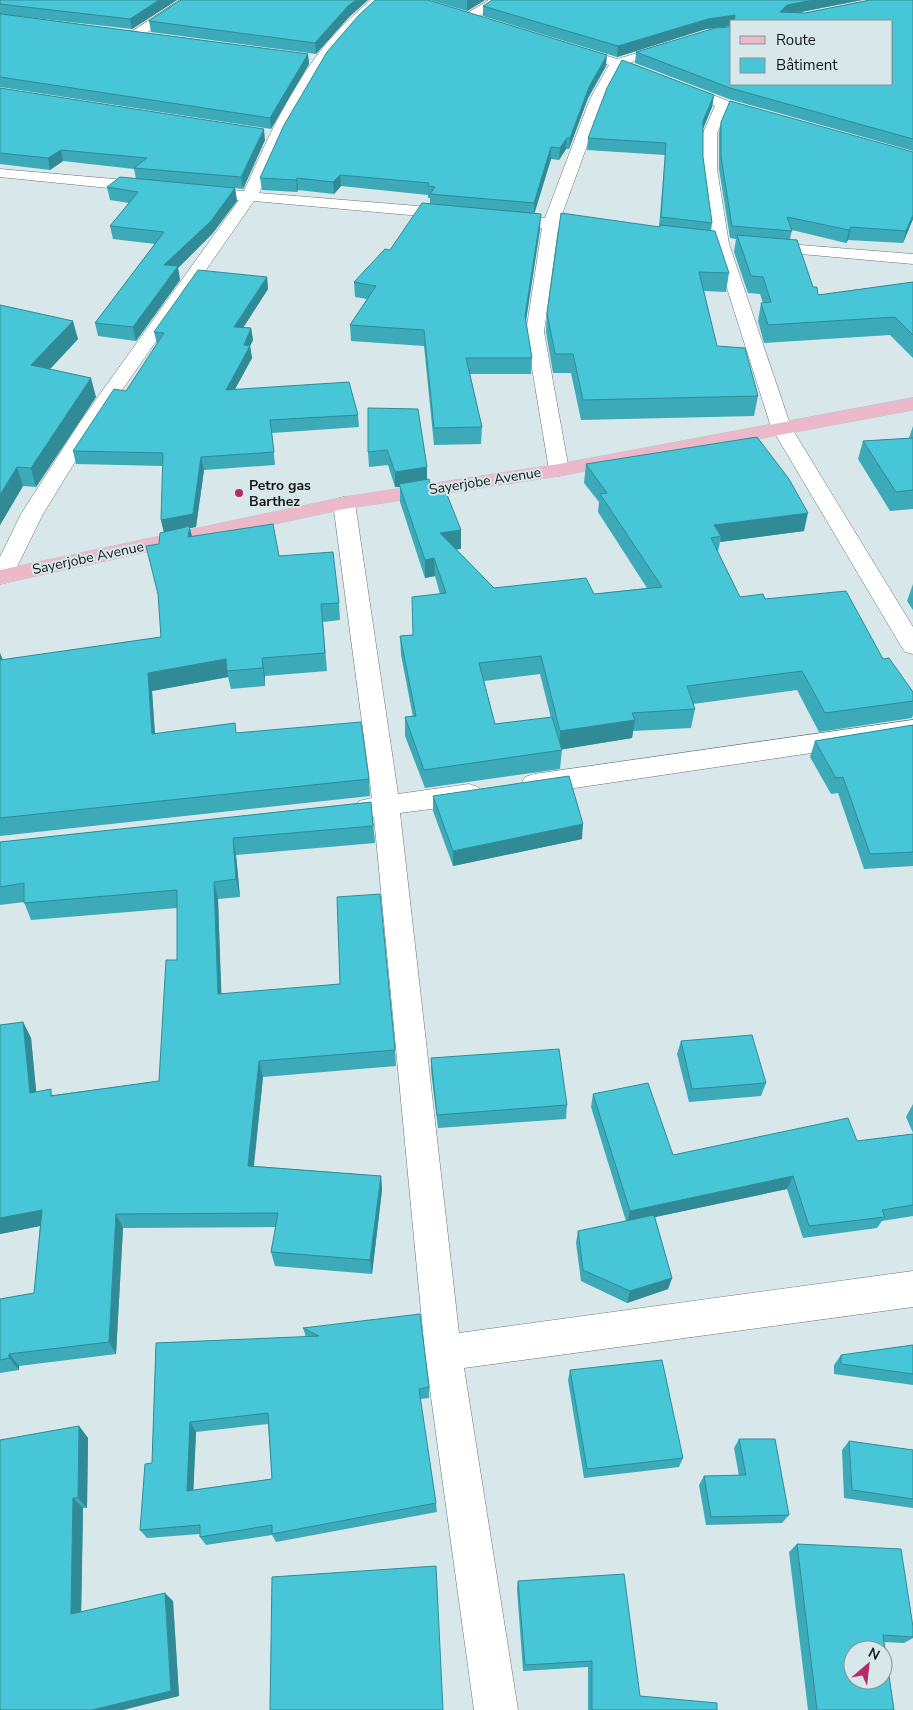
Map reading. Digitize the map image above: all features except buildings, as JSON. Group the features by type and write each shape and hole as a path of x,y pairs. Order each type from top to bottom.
{"main road":[{"name":"Sayerjobe Avenue","path":"1,577 344,503 559,470 781,427 913,404"}],"street":[{"path":"155,38 131,35 188,0"},
{"path":"1,577 32,514 87,426 250,197 271,135 315,59 378,0"},
{"path":"468,18 497,0"},
{"path":"449,12 486,23"},
{"path":"552,43 617,64 728,105 710,133 710,168 721,244 781,427 913,646"},
{"path":"559,470 535,332 551,223 597,99 617,64 650,53"},
{"path":"0,173 164,188"},
{"path":"183,190 473,216"},
{"path":"493,218 608,230"},
{"path":"702,242 913,259"},
{"path":"344,503 386,806 443,1353 496,1710"},
{"path":"346,810 386,806 913,729"},
{"path":"443,1353 913,1289"}],"place":[{"name":"Petro gas Barthez","path":"239,493"}]}
